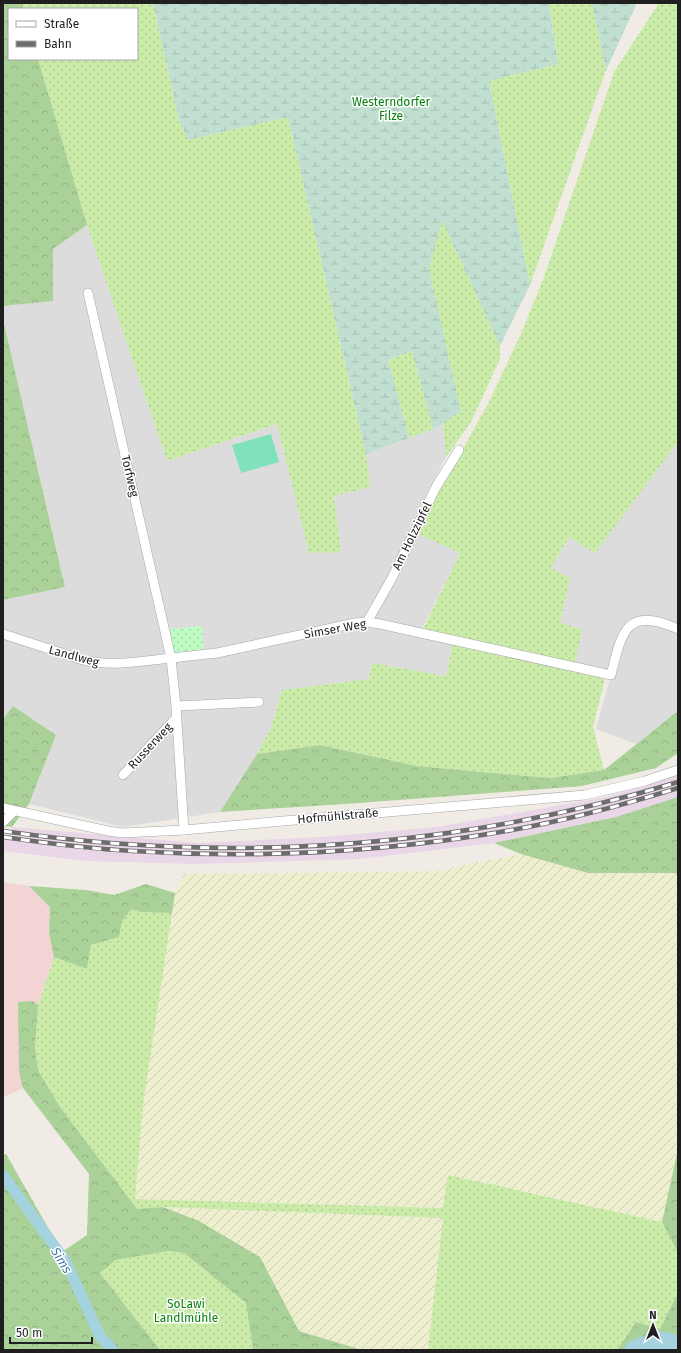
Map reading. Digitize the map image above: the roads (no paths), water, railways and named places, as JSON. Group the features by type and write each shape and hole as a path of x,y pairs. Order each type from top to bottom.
{"street":[{"name":"Torfweg","path":"88,293 172,658"},
{"name":"Am Holzzipfel","path":"367,622 392,578 436,488 459,450"},
{"name":"Simser Weg","path":"172,658 217,653 355,623 367,622 420,632 611,675 619,642 625,631 633,624 642,620 649,620 657,621 678,629"},
{"name":"Landlweg","path":"3,634 96,663 109,664 172,658"},
{"path":"172,658 184,830"},
{"path":"176,706 259,702"},
{"name":"Russerweg","path":"123,775 177,717"},
{"name":"Hofmühlstraße","path":"7,809 122,833 184,830 585,795 645,781 678,770"},
{"name":"Hofmühlstraße","path":"3,822 12,813 7,809"}],"waterway":[{"name":"Sims","path":"3,1175 66,1262 100,1336 113,1350"},
{"name":"Sims","path":"635,1350 658,1341 678,1345"}],"railway":[{"path":"3,831 88,841 174,847 258,848 343,844 427,836 511,823 595,805 678,782"},
{"path":"3,837 51,844 133,851 228,854 323,852 418,844 512,830 595,812 678,788"}],"park label":[{"name":"Westerndorfer Filze","path":"391,109"},
{"name":"SoLawi Landlmühle","path":"186,1311"}]}
